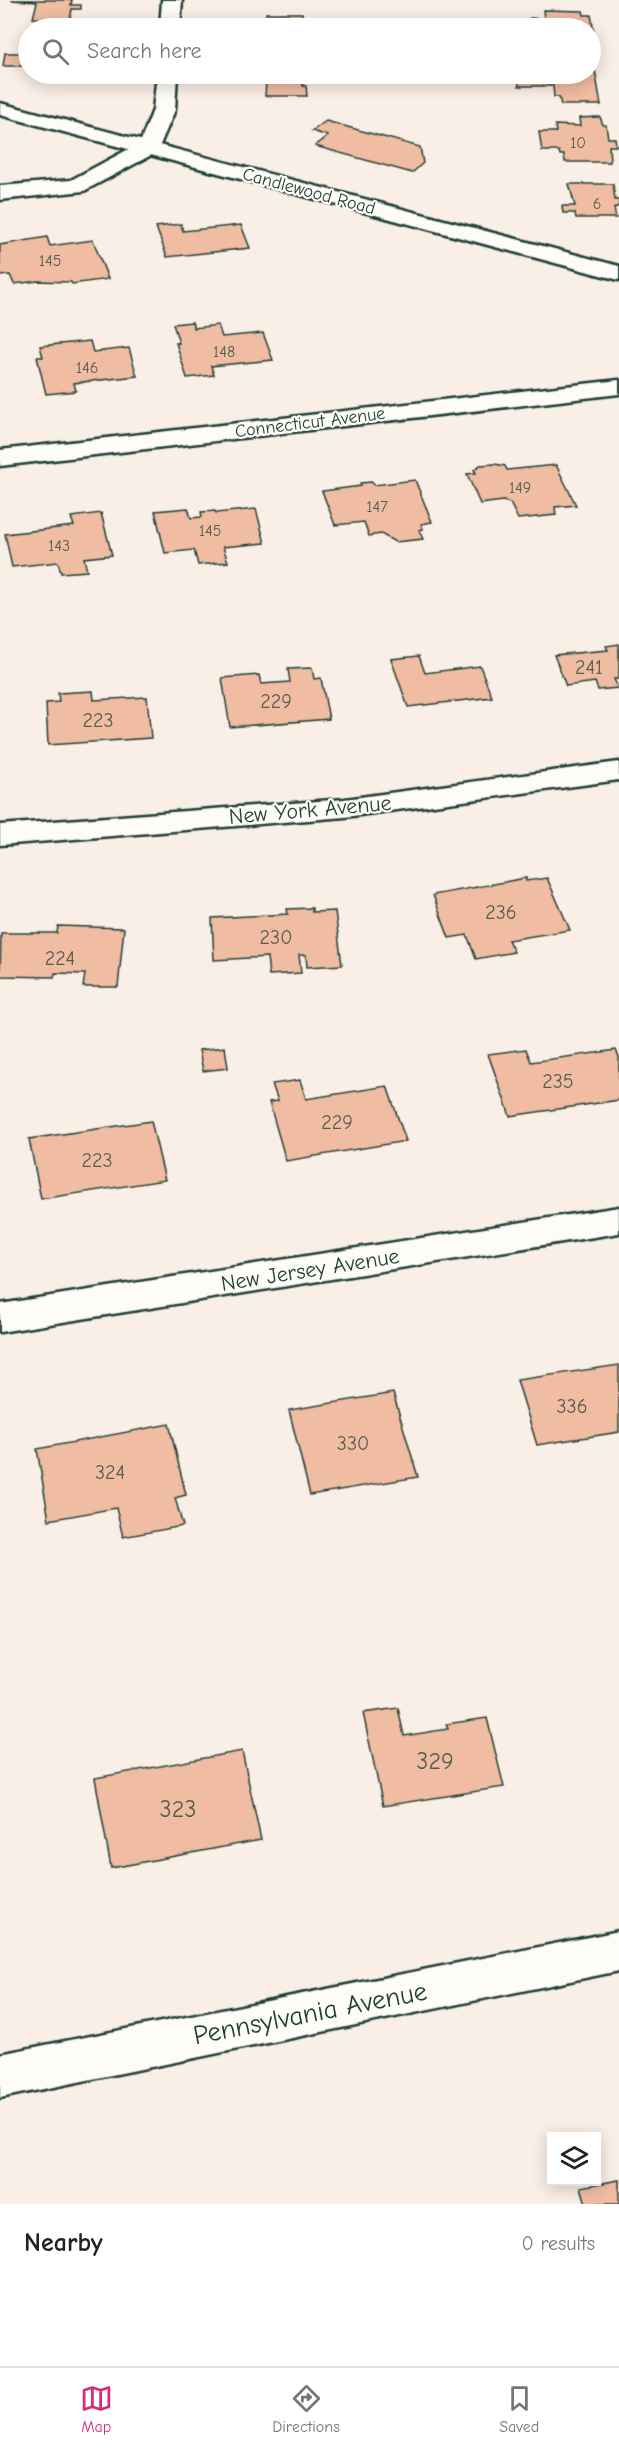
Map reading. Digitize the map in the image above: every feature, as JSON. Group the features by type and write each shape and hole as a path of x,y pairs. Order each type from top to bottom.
{"street":[{"path":"171,18 172,0"},
{"path":"0,193 76,186 149,147 164,110 166,84"},
{"name":"Candlewood Road","path":"0,109 619,273"},
{"name":"Connecticut Avenue","path":"0,458 619,387"},
{"name":"New York Avenue","path":"0,835 345,808 619,771"},
{"name":"New Jersey Avenue","path":"0,1318 619,1220"},
{"name":"Pennsylvania Avenue","path":"0,2076 619,1951"}],"building":[{"path":"11,0 72,0 71,5 81,5 81,9 72,9 70,18 33,18 37,2"},
{"path":"543,10 583,11 584,15 591,15 592,18 544,18"},
{"path":"266,13 302,13 302,18 266,18"},
{"path":"5,53 18,53 18,66 3,66"},
{"path":"266,84 303,84 306,86 307,96 265,96"},
{"path":"519,84 597,84 601,105 561,105 559,97 554,97 553,86 519,86"},
{"path":"600,117 603,125 606,125 608,138 615,138 616,146 609,146 610,162 565,162 564,155 560,155 559,151 542,151 539,132 556,132 555,125 580,126 579,118"},
{"path":"326,121 420,147 423,163 412,173 315,146 328,136 312,131"},
{"path":"569,184 613,184 615,200 619,200 619,206 614,208 616,218 576,218 575,213 563,213 562,206 575,206"},
{"path":"181,224 183,231 241,225 250,248 167,257 156,227"},
{"path":"47,237 50,246 93,240 108,279 72,284 71,282 38,281 14,284 10,275 0,276 0,245"},
{"path":"192,322 194,328 218,325 222,337 263,333 273,360 211,366 214,375 187,378 176,343 179,343 173,324"},
{"path":"90,341 93,352 129,348 137,376 74,383 76,391 46,394 37,357 43,357 40,346"},
{"path":"480,465 505,466 507,470 556,465 576,505 555,507 556,515 518,519 510,503 503,501 480,504 467,474 476,473 474,470"},
{"path":"415,480 432,522 421,524 423,529 419,530 423,539 395,542 381,534 369,536 364,522 335,525 322,491 361,486 360,483 372,482 374,485"},
{"path":"188,508 191,518 202,517 201,512 215,511 216,513 256,509 265,543 223,547 228,562 198,565 194,550 165,553 155,511"},
{"path":"101,513 112,555 84,558 87,571 61,573 58,562 12,567 5,534 74,526 71,517"},
{"path":"619,644 619,679 614,679 618,688 598,690 595,682 566,686 554,655 608,650 606,646"},
{"path":"419,656 425,673 480,666 492,697 408,707 391,659"},
{"path":"312,668 314,679 321,678 329,719 230,727 222,678 259,675 261,684 290,682 288,669"},
{"path":"93,691 94,700 147,697 151,738 48,745 46,703 59,702 58,693"},
{"path":"526,878 526,881 547,878 570,930 508,940 514,952 476,959 467,935 449,938 433,895"},
{"path":"312,908 312,912 335,911 342,965 307,967 306,955 299,955 301,973 269,975 267,957 214,960 212,918 288,914 287,909"},
{"path":"58,926 124,928 118,987 83,987 85,974 55,973 54,977 0,976 1,933 57,933"},
{"path":"225,1047 228,1068 203,1071 199,1050"},
{"path":"526,1049 531,1062 616,1050 619,1057 619,1100 510,1116 488,1054"},
{"path":"300,1080 306,1099 387,1086 406,1141 286,1161 269,1102 278,1101 272,1084"},
{"path":"151,1121 165,1180 41,1199 29,1139"},
{"path":"619,1365 619,1432 537,1445 517,1380"},
{"path":"393,1393 418,1477 310,1495 289,1410"},
{"path":"169,1424 186,1495 175,1498 183,1526 123,1537 116,1508 49,1520 37,1449"},
{"path":"398,1708 404,1736 448,1729 446,1724 487,1718 504,1787 383,1806 363,1713"},
{"path":"242,1751 261,1840 111,1868 95,1778"},
{"path":"619,2180 619,2204 586,2204 581,2187 601,2186 601,2183"}]}
